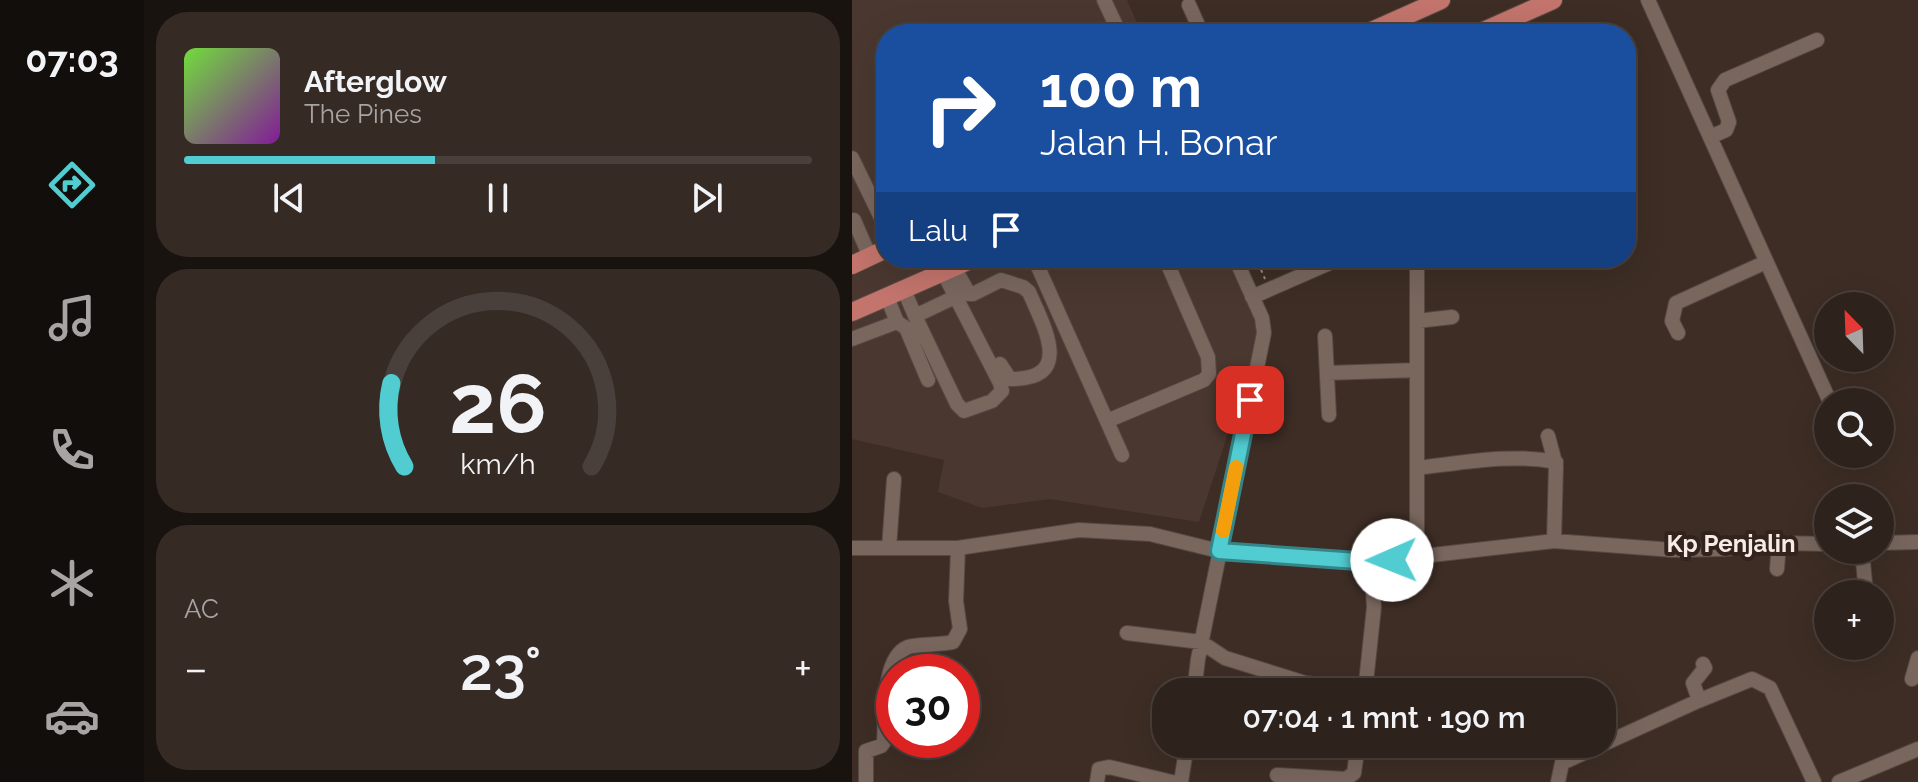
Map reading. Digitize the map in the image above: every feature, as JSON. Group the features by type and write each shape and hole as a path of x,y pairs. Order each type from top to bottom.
{"main road":[{"path":"1387,24 1441,0"},
{"path":"1501,24 1553,0"},
{"path":"852,265 876,254"},
{"path":"852,312 953,268"}],"street":[{"path":"1104,0 1115,24"},
{"path":"1648,0 1824,388"},
{"path":"1189,5 1198,24"},
{"path":"1710,137 1728,127 1718,90 1725,80 1817,40"},
{"path":"852,158 876,209 853,221 876,250"},
{"path":"1678,333 1672,321 1676,303 1766,262"},
{"path":"1039,268 1122,455"},
{"path":"1107,421 1204,380 1209,374 1208,357 1169,268"},
{"path":"1196,678 1264,333 1262,318 1239,268"},
{"path":"1252,297 1317,268"},
{"path":"1417,268 1417,557"},
{"path":"895,294 915,316 960,409 970,410 992,401 999,396 1000,383 957,296 949,270"},
{"path":"949,270 969,294 1001,280 1026,289 1051,345 1046,368 1038,375 1010,379 996,357"},
{"path":"895,294 897,322"},
{"path":"915,316 957,296"},
{"path":"1417,321 1452,317"},
{"path":"1045,330 1064,321"},
{"path":"852,339 887,323 897,322 906,328 928,380"},
{"path":"1325,336 1329,415"},
{"path":"1327,373 1417,370"},
{"path":"1548,436 1556,462 1554,541"},
{"path":"1417,468 1526,458 1556,462"},
{"path":"889,548 894,479"},
{"path":"852,548 958,548 1079,530 1150,534 1219,551 1371,562 1554,541 1627,544 1673,550 1814,544"},
{"path":"1894,543 1918,542"},
{"path":"1777,569 1779,543"},
{"path":"866,782 866,751 884,742 889,670 901,652 911,646 953,642 960,629 956,601 958,548"},
{"path":"1366,678 1374,607 1371,562"},
{"path":"1127,633 1201,642 1225,658 1289,678"},
{"path":"1912,679 1918,658"},
{"path":"1699,700 1693,683 1705,668 1703,664"},
{"path":"1558,782 1562,763 1752,679 1770,688 1814,782"},
{"path":"1839,782 1918,749"},
{"path":"1181,782 1185,758"},
{"path":"1277,775 1346,779 1354,773 1356,758"},
{"path":"1097,782 1099,769 1109,767 1172,782"}],"path":[{"path":"1260,268 1269,288"}],"shaded area":[{"path":"852,0 1127,0 1138,24 876,24 876,268 1244,268 1266,317 1199,522 1050,499 982,508 938,492 944,460 852,439"}],"slow traffic":[{"path":"1223,531 1236,467"}],"district":[{"name":"Kp Penjalin","path":"1731,543"}],"route":[{"path":"1250,400 1219,551 1325,560 1392,560"}]}
